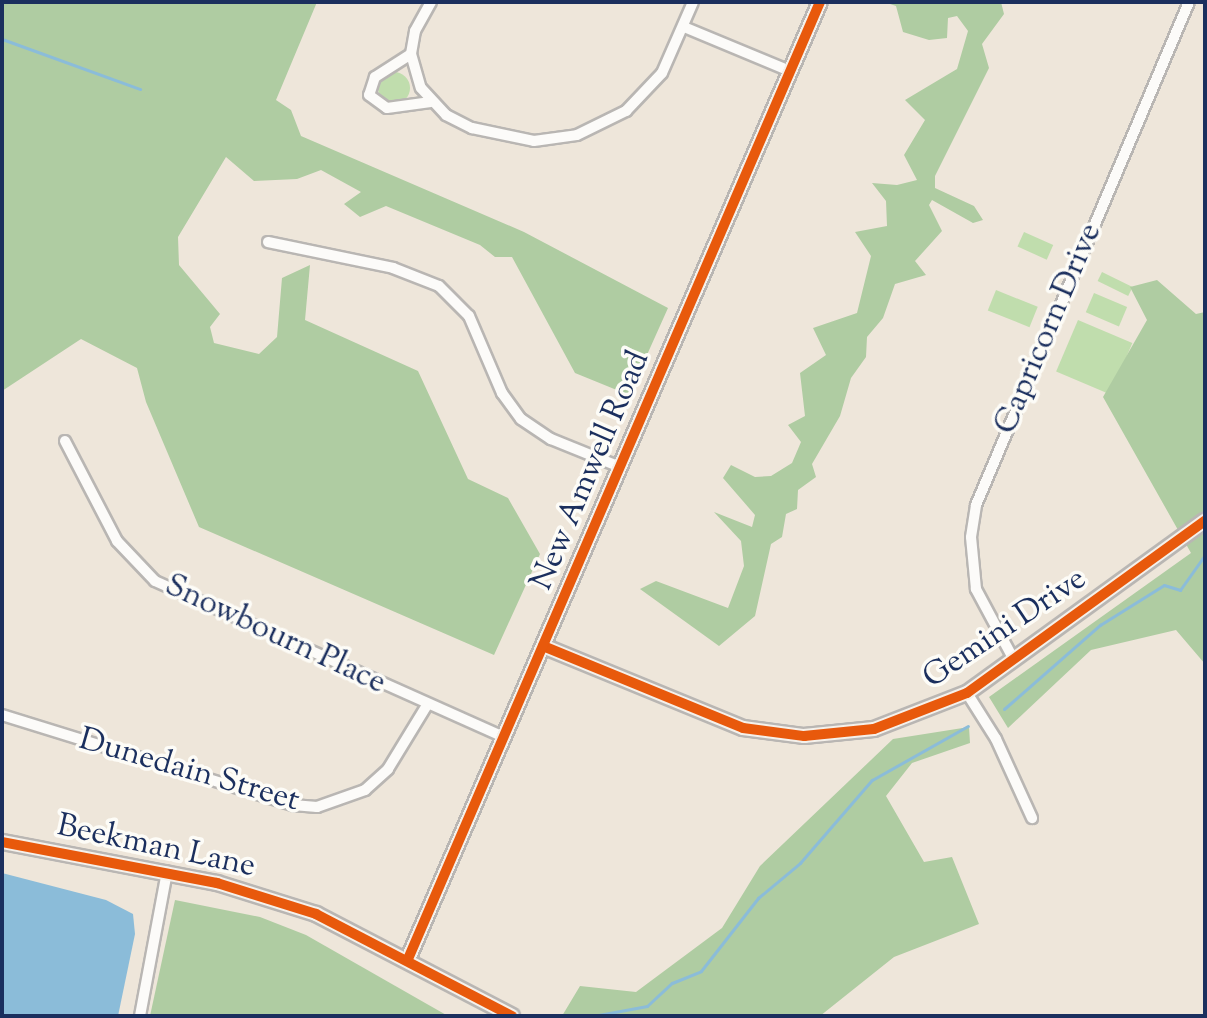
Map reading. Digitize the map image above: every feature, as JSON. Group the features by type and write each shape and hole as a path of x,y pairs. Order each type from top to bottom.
{"street":[{"path":"431,2 415,31 411,54 421,88 431,102 472,128 506,139 577,135 626,111 646,94 684,27 693,2"},
{"name":"New Amwell Road","path":"408,959 820,2"},
{"name":"Capricorn Drive","path":"1014,660 976,589 971,537 976,505 1189,2"},
{"path":"684,27 790,71"},
{"path":"411,54 375,77 369,95 387,108 431,102"},
{"path":"268,242 393,268 439,286 469,316 502,393 521,419 551,439 620,467"},
{"name":"Snowbourn Place","path":"65,441 117,541 155,581 504,737"},
{"name":"Gemini Drive","path":"543,646 714,720 774,734 831,735 874,729 967,693 1205,521"},
{"path":"967,693 996,739 1032,818"},
{"name":"Dunedain Street","path":"2,715 282,802 317,807 365,790 388,769 427,705"},
{"name":"Beekman Lane","path":"2,842 248,890 316,914 408,959 512,1016"},
{"path":"140,1016 167,872"}],"green space":[{"path":"2,2 317,2 276,100 291,110 301,136 524,232 668,308 629,395 575,373 512,257 495,257 480,245 386,206 360,217 344,204 361,192 321,170 297,179 254,181 226,157 178,237 179,265 220,314 210,327 214,343 259,354 277,337 282,278 310,265 305,320 418,371 468,479 508,498 540,554 494,655 199,527 146,402 137,368 81,339 2,391"},
{"path":"884,2 1001,2 1004,14 982,44 989,68 935,176 935,188 974,206 983,220 973,223 932,200 929,205 942,231 915,261 926,275 895,284 883,318 867,337 866,357 851,378 840,416 812,464 816,477 798,490 797,509 786,514 782,537 771,544 755,616 719,646 640,589 656,581 728,608 744,566 741,541 714,512 752,527 755,515 723,478 731,465 755,477 771,476 792,463 801,442 788,425 805,416 800,373 826,355 813,328 857,313 871,256 855,232 887,226 886,201 872,183 897,185 917,180 904,155 925,120 905,100 957,69 968,31 957,16 948,18 947,38 929,40 903,32 896,6"},
{"path":"394,72 405,77 410,88 405,99 394,104 383,99 378,88 383,77"},
{"path":"1024,232 1053,245 1047,260 1017,247"},
{"path":"1102,272 1133,287 1128,296 1098,281"},
{"path":"1157,280 1196,314 1205,312 1205,664 1176,630 1091,650 1008,728 989,697 1191,553 1103,397 1147,320 1130,287"},
{"path":"996,290 1038,307 1029,327 988,310"},
{"path":"1094,293 1127,307 1119,326 1086,312"},
{"path":"1078,320 1132,343 1110,395 1056,372"},
{"path":"969,727 970,743 912,763 886,796 924,862 952,857 979,924 894,957 820,1016 562,1016 580,986 636,992 722,928 760,866 893,739"},
{"path":"175,900 260,917 306,935 448,1016 150,1016"}],"water":[{"path":"2,873 106,900 133,914 135,934 118,1016 2,1016"}],"waterway":[{"path":"2,39 140,89"},
{"path":"1004,709 1100,625 1164,585 1180,590 1205,555"},
{"path":"593,1016 647,1006 672,983 701,971 758,898 800,863 872,780 968,726"}],"cycle path":[{"path":"408,959 820,2"},
{"path":"543,646 743,728 804,736 874,729 967,693 1205,521"},
{"path":"2,842 217,883 316,914 512,1016"}]}
